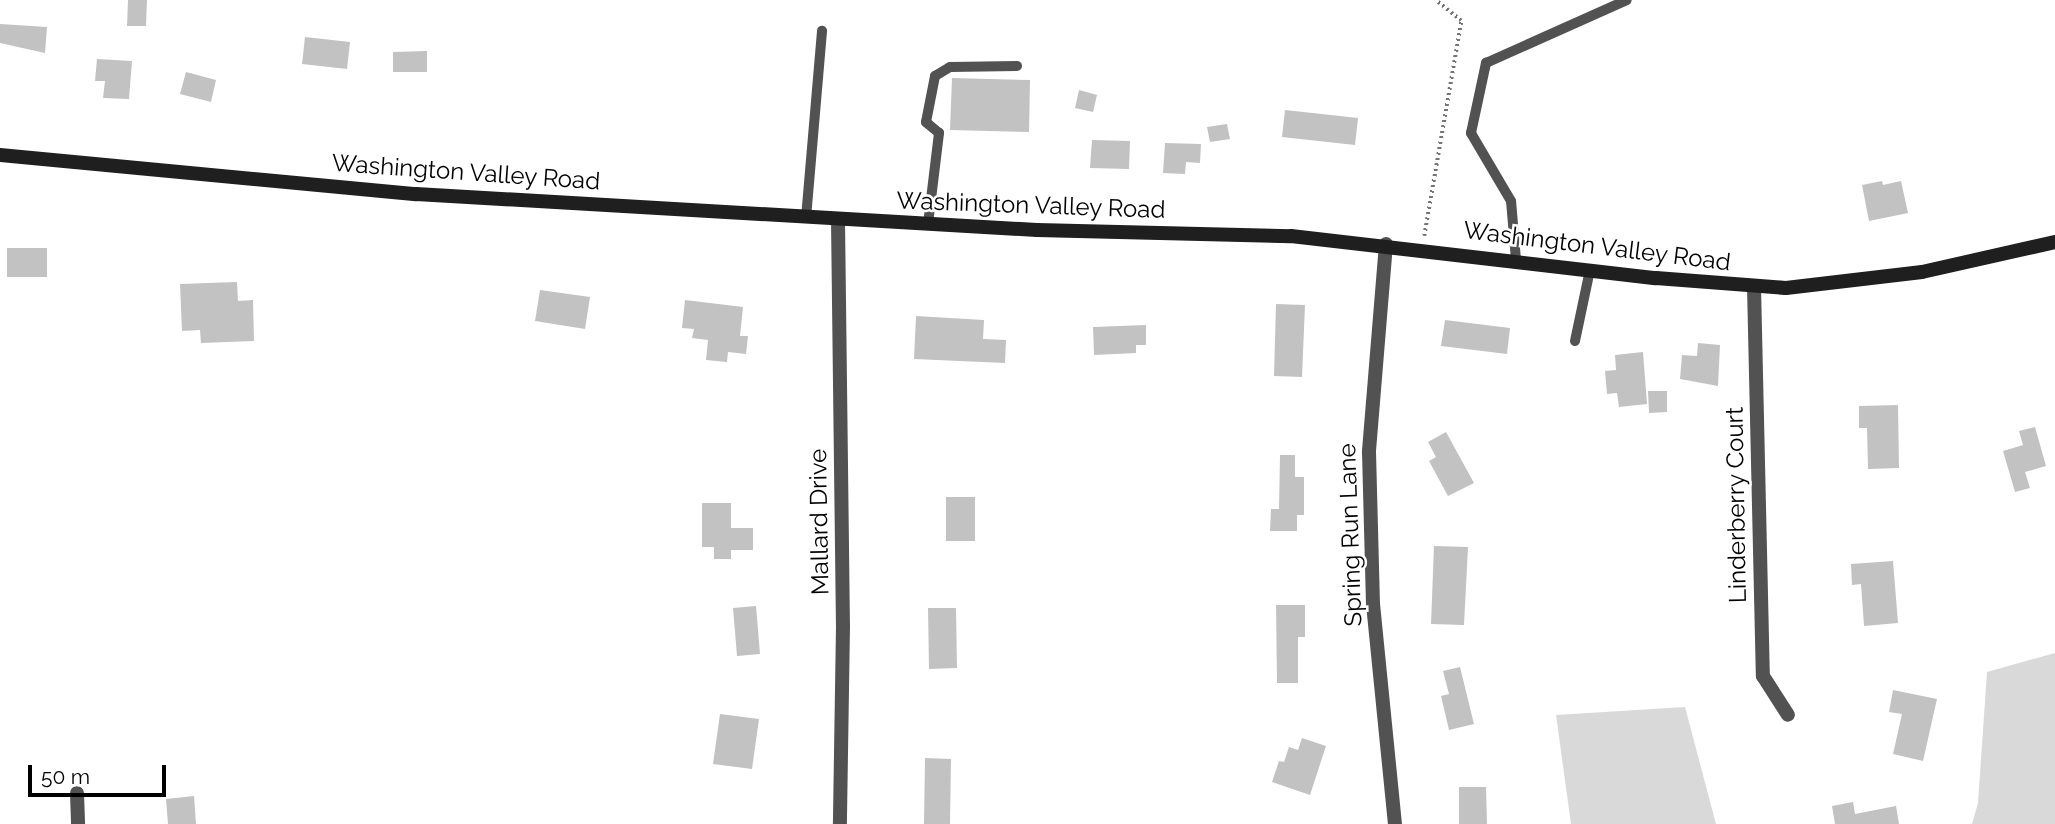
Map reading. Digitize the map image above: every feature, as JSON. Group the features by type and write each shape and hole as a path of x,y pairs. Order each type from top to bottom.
{"street":[{"name":"Washington Valley Road","path":"0,155 416,194 838,220 1291,236 1386,244 1590,270 1754,286 1824,285 1922,272 2055,242"},
{"name":"Mallard Drive","path":"838,220 843,626 840,824"},
{"name":"Spring Run Lane","path":"1386,244 1369,452 1373,604 1395,824"},
{"name":"Linderberry Court","path":"1754,286 1763,676 1788,715"},
{"path":"77,793 78,824"}],"lane":[{"path":"1516,260 1511,201 1471,133 1486,63 1627,0"},
{"path":"806,218 822,30"},
{"path":"928,224 939,133 926,122 935,76 950,67 1017,66"},
{"path":"1575,341 1590,270"}],"path":[{"path":"1422,248 1461,21 1435,0"}],"shaded area":[{"path":"2055,653 2055,824 1972,824 1978,803 1987,672"},
{"path":"1685,707 1716,824 1571,824 1556,715"}],"building":[{"path":"128,0 147,0 146,26 127,26"},
{"path":"0,24 47,27 45,53 0,43"},
{"path":"305,37 350,42 347,69 302,64"},
{"path":"427,51 427,72 393,72 393,52"},
{"path":"97,59 132,61 129,99 103,98 105,81 95,81"},
{"path":"186,72 216,80 211,102 180,94"},
{"path":"952,78 1030,80 1029,132 950,130"},
{"path":"1079,90 1097,95 1093,112 1075,108"},
{"path":"1285,110 1358,118 1355,145 1282,137"},
{"path":"1227,124 1230,139 1210,142 1207,127"},
{"path":"1092,140 1130,141 1129,169 1090,168"},
{"path":"1165,143 1201,144 1200,163 1186,162 1185,174 1163,173"},
{"path":"1882,181 1883,185 1901,181 1908,213 1869,221 1862,185"},
{"path":"7,248 47,248 47,277 7,277"},
{"path":"237,282 238,301 253,300 254,341 201,343 200,330 182,331 180,284"},
{"path":"540,290 590,297 585,329 535,321"},
{"path":"685,300 743,307 740,336 748,336 746,354 728,352 727,362 706,360 708,340 692,338 694,329 682,328"},
{"path":"1276,304 1305,305 1302,377 1274,376"},
{"path":"916,316 984,320 983,339 1006,340 1005,363 914,359"},
{"path":"1445,320 1510,328 1507,354 1441,346"},
{"path":"1146,325 1146,345 1136,345 1136,353 1094,355 1093,327"},
{"path":"1698,343 1720,345 1718,386 1680,379 1682,355 1697,356"},
{"path":"1643,352 1647,404 1619,407 1617,393 1607,394 1605,371 1616,370 1615,355"},
{"path":"1648,391 1667,391 1667,412 1649,413"},
{"path":"1898,405 1899,468 1868,469 1867,428 1859,428 1859,406"},
{"path":"2035,427 2046,466 2025,472 2030,488 2015,492 2003,451 2023,445 2019,431"},
{"path":"1446,432 1474,483 1448,496 1429,461 1436,457 1428,442"},
{"path":"1280,455 1295,455 1295,477 1304,477 1304,515 1297,515 1297,531 1270,531 1271,509 1279,509"},
{"path":"946,497 975,497 975,541 946,541"},
{"path":"702,503 731,503 731,528 753,528 753,550 731,550 731,559 714,559 714,547 702,547"},
{"path":"1434,546 1468,547 1464,625 1431,624"},
{"path":"1893,561 1898,623 1864,626 1861,584 1852,585 1851,564"},
{"path":"1276,605 1305,605 1305,637 1298,637 1298,683 1277,683"},
{"path":"756,606 760,654 737,656 733,608"},
{"path":"928,608 956,608 957,668 929,669"},
{"path":"1460,667 1474,724 1449,730 1441,696 1449,694 1443,671"},
{"path":"1893,690 1937,699 1923,761 1893,754 1902,714 1889,712"},
{"path":"720,714 759,719 752,769 713,764"},
{"path":"1302,738 1326,746 1310,795 1272,782 1279,761 1284,762 1289,747 1298,750"},
{"path":"925,758 951,759 950,824 924,824"},
{"path":"1459,787 1486,787 1487,824 1459,824"},
{"path":"194,796 196,824 168,824 166,799"},
{"path":"1853,802 1855,814 1896,806 1899,824 1835,824 1832,806"}]}
